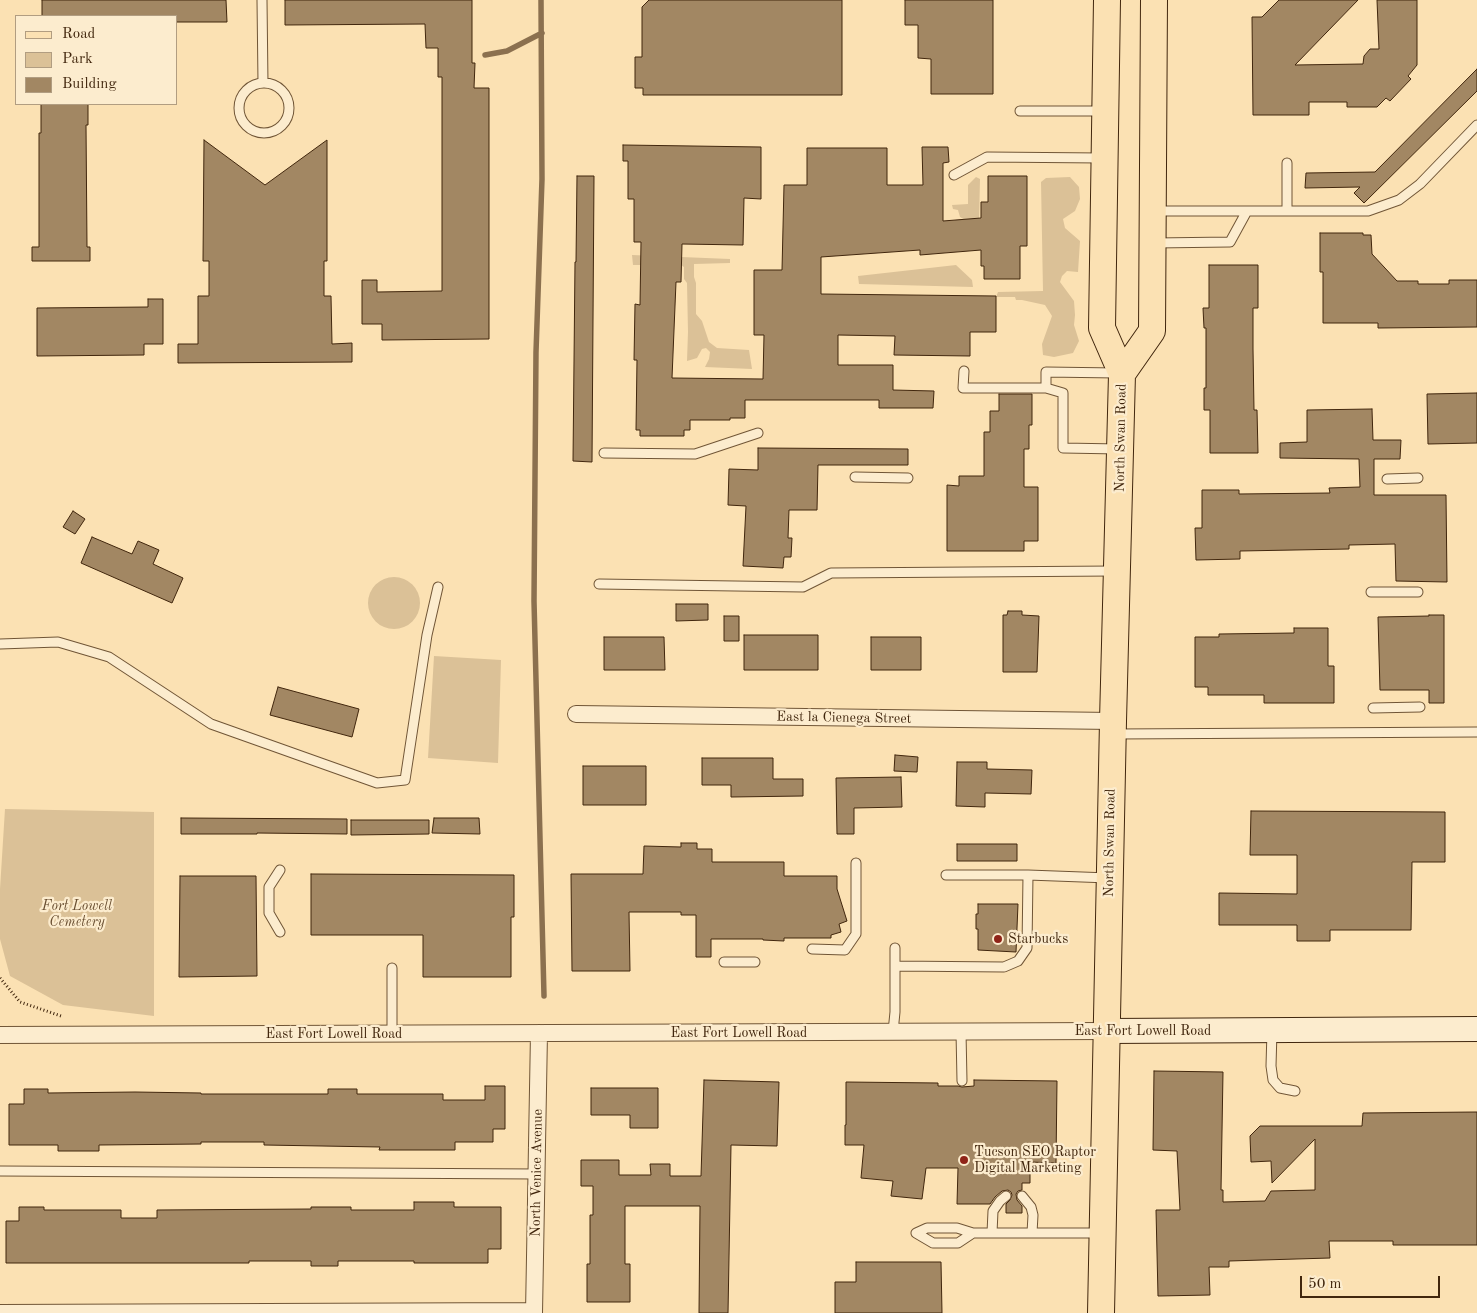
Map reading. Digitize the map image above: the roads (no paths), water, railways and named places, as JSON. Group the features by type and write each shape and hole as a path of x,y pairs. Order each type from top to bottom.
{"main road":[{"name":"North Swan Road","path":"1101,1313 1112,728 1122,374 1102,328 1107,0"},
{"name":"North Swan Road","path":"1122,374 1152,331 1154,0"}],"street":[{"name":"East la Cienega Street","path":"576,714 1112,728"},
{"name":"East Fort Lowell Road","path":"0,1035 1477,1029"},
{"name":"North Venice Avenue","path":"534,1312 539,1033"},
{"path":"0,1313 534,1312"}],"lane":[{"path":"262,0 262,83"},
{"path":"262,83 271,84 279,88 288,101 289,109 283,125 268,133 259,133 244,125 238,109 239,101 248,88 262,83"},
{"path":"1020,111 1105,111"},
{"path":"1153,211 1368,211 1398,200 1420,184 1477,125"},
{"path":"954,175 987,157 1104,158"},
{"path":"1287,163 1287,211"},
{"path":"1152,243 1230,242 1247,211"},
{"path":"964,371 963,388 1046,388 1063,392 1063,448 1121,449"},
{"path":"1046,388 1046,372 1122,374"},
{"path":"604,453 695,454 758,433"},
{"path":"855,477 908,478"},
{"path":"1387,479 1418,478"},
{"path":"599,584 803,587 831,572 1117,571"},
{"path":"0,644 58,642 109,657 211,724 377,783 406,780 427,635 438,587"},
{"path":"1371,592 1418,592"},
{"path":"1373,708 1420,708"},
{"path":"1112,728 1477,732"},
{"path":"812,949 844,950 856,934 856,863"},
{"path":"280,870 269,887 269,913 280,932"},
{"path":"946,875 1110,878"},
{"path":"895,966 1004,967 1018,961 1027,948 1028,875"},
{"path":"893,1032 895,1012 895,948"},
{"path":"724,962 755,962"},
{"path":"392,968 392,1034"},
{"path":"1272,1030 1272,1080 1280,1088 1296,1091"},
{"path":"961,1032 962,1081"},
{"path":"0,1171 537,1174"},
{"path":"992,1233 993,1211 1006,1196"},
{"path":"1022,1196 1031,1207 1033,1215 1032,1233"},
{"path":"973,1233 958,1243 933,1243 916,1233 928,1228 957,1228 973,1233 1103,1233"}],"waterway":[{"path":"541,0 542,179 536,352 534,601 544,996"},
{"path":"485,55 507,51 542,33"}],"place":[{"name":"Starbucks","path":"998,939"},
{"name":"Tucson SEO Raptor Digital Marketing","path":"964,1160"}],"park label":[{"name":"Fort Lowell Cemetery","path":"77,914"}]}
